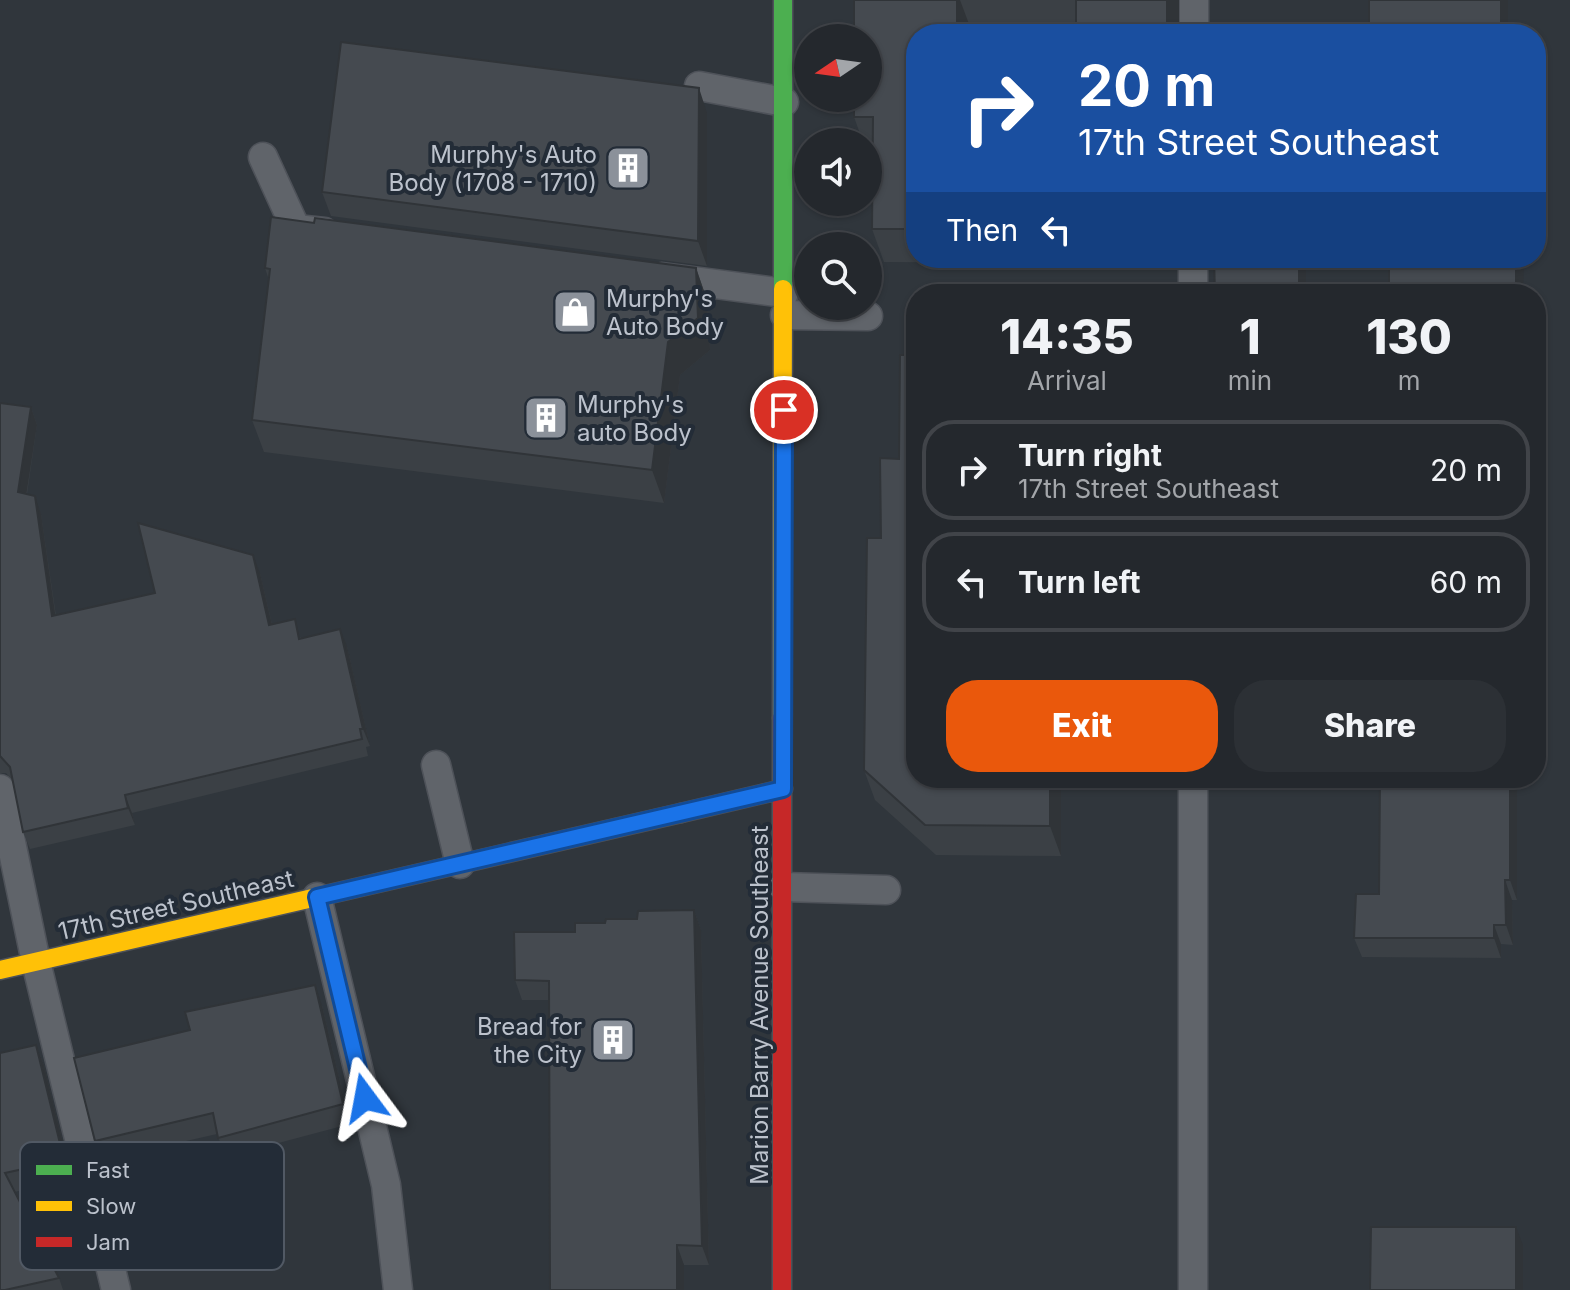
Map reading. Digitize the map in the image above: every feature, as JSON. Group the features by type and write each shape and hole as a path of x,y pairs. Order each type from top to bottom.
{"main road":[{"name":"Marion Barry Avenue Southeast","path":"782,1290 783,0"},
{"name":"17th Street Southeast","path":"0,970 783,789"}],"lane":[{"path":"1194,0 1194,24"},
{"path":"699,86 784,102"},
{"path":"263,157 296,229 343,235"},
{"path":"638,274 794,305"},
{"path":"436,765 460,864"},
{"path":"1193,788 1193,1290"},
{"path":"0,789 36,962 80,1142"},
{"path":"783,887 886,890"},
{"path":"317,897 386,1185 398,1290"},
{"path":"111,1270 116,1290"}],"building":[{"path":"854,0 957,0 957,24 906,24 906,229 872,229 872,216 882,216 882,128 873,128 873,117 854,117 854,112 882,112 882,24 854,24"},
{"path":"1076,0 1167,0 1167,24 1076,24"},
{"path":"1369,0 1501,0 1501,24 1369,24"},
{"path":"341,42 699,88 698,241 322,192"},
{"path":"271,217 314,223 315,218 696,268 698,318 668,342 652,470 252,420 270,269 265,268"},
{"path":"1214,268 1299,268 1299,284 1215,284"},
{"path":"1389,268 1516,268 1516,284 1389,284"},
{"path":"900,355 906,355 906,788 1050,788 1050,826 925,825 864,770 867,538 881,538 880,458 899,459"},
{"path":"0,403 31,407 18,492 35,496 52,616 155,593 138,523 253,555 269,625 295,619 299,639 340,629 363,729 360,729 362,739 125,795 128,808 23,832 10,767 0,756"},
{"path":"1380,788 1510,788 1510,880 1505,880 1506,925 1494,925 1494,938 1354,938 1356,894 1379,894"},
{"name":"Bread for the City","path":"694,910 702,1246 677,1245 677,1290 550,1290 549,981 515,980 514,932 575,932 575,923 637,919 638,911"},
{"path":"315,985 343,1104 218,1138 213,1113 95,1141 74,1058 190,1030 185,1012"},
{"path":"36,1045 60,1142 20,1142 20,1170 5,1173 20,1202 20,1270 55,1270 59,1278 5,1290 0,1290 0,1053"},
{"path":"1371,1227 1516,1227 1516,1290 1370,1290"}],"traffic: fast":[{"path":"783,0 783,289"}],"traffic: slow":[{"path":"782,718 783,289"},
{"path":"0,970 681,813"}],"traffic: jam":[{"path":"782,718 782,1290"},
{"path":"681,813 783,789"}],"place":[{"name":"Murphy's Auto Body (1708 - 1710)","path":"628,168"},
{"name":"Murphy's Auto Body","path":"575,312"},
{"name":"Murphy's auto Body","path":"546,418"},
{"name":"Bread for the City","path":"613,1040"}],"route":[{"path":"365,1098 317,897 783,789 784,410"}]}
